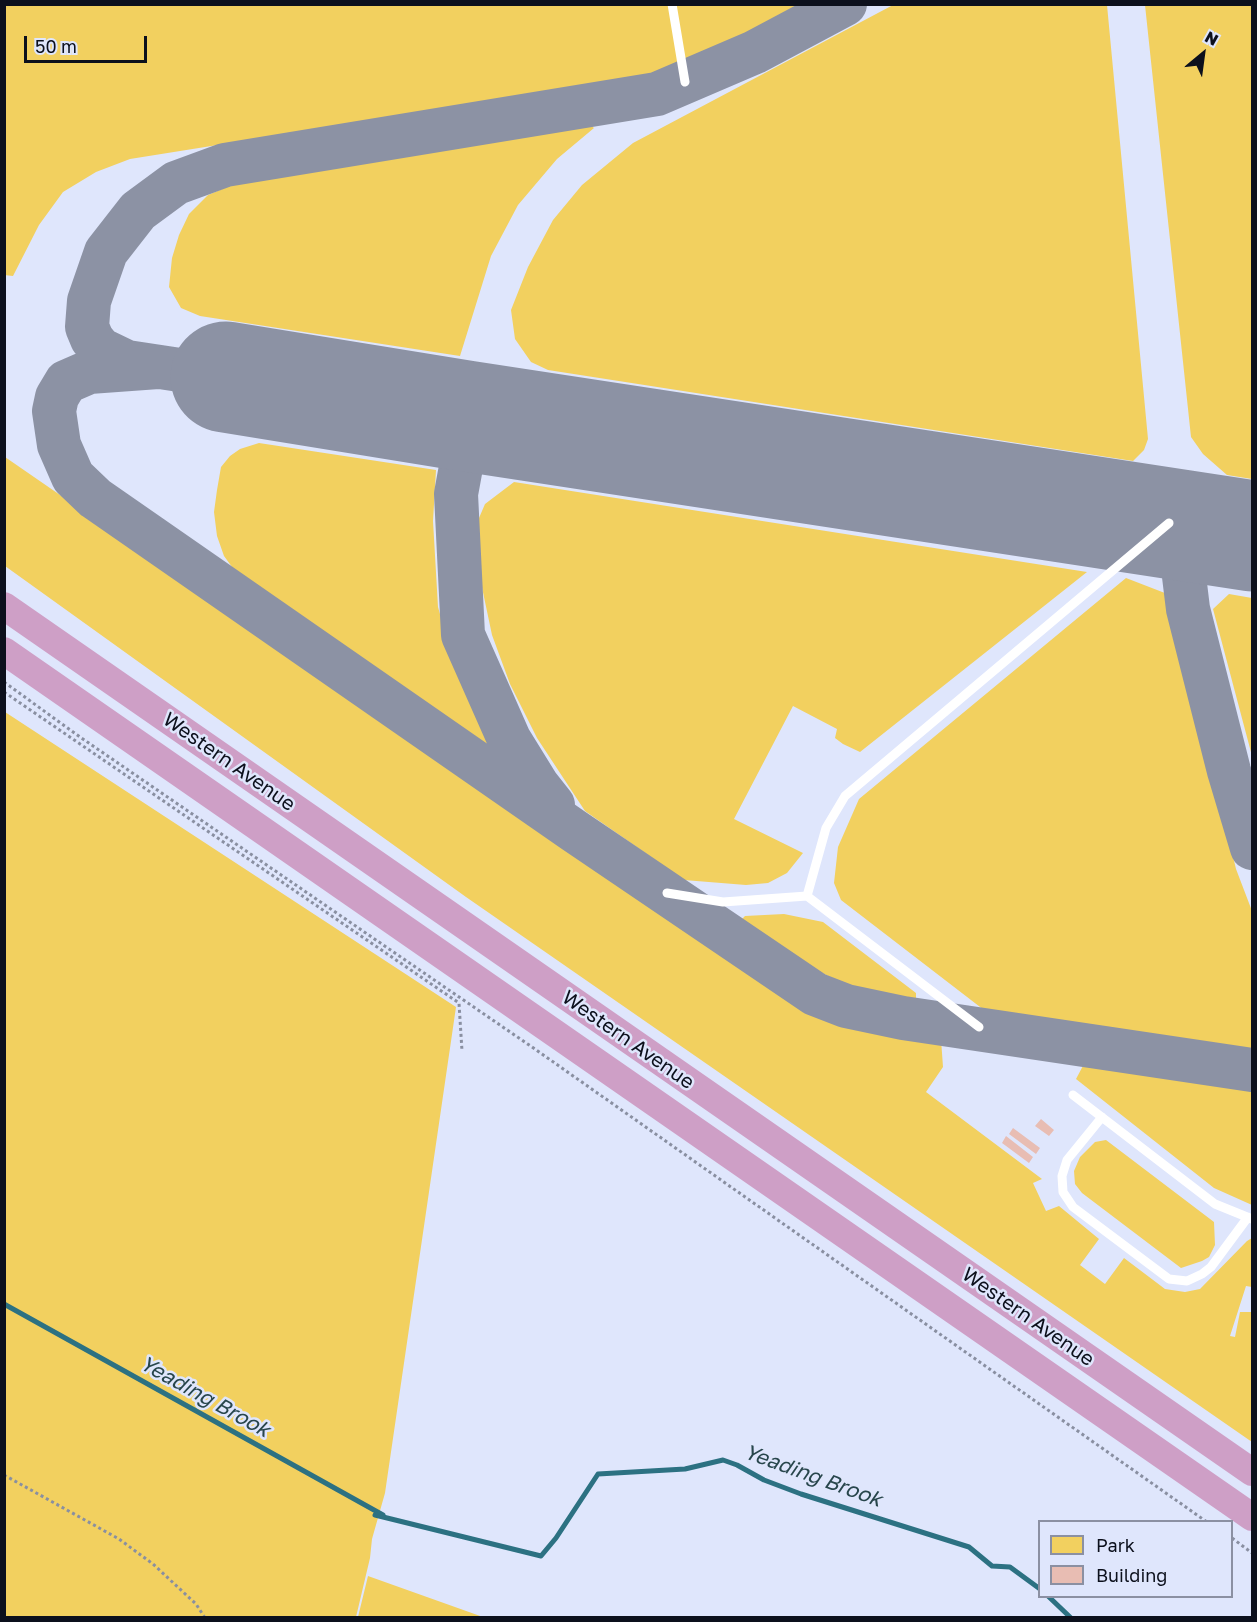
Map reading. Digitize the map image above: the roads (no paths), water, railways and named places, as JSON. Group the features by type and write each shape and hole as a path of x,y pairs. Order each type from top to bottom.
{"highway":[{"name":"Western Avenue","path":"4,606 1252,1472"},
{"name":"Western Avenue","path":"4,651 1252,1517"}],"lane":[{"path":"672,4 685,82"},
{"path":"807,896 826,828 844,796 1169,523"},
{"path":"666,893 723,902 807,896 979,1028"},
{"path":"1073,1095 1102,1117 1215,1204 1250,1218 1211,1267 1202,1274 1187,1281 1169,1279 1073,1207 1063,1191 1062,1176 1067,1161 1102,1117"}],"waterway":[{"name":"Yeading Brook","path":"4,1304 383,1515"},
{"name":"Yeading Brook","path":"375,1515 541,1556 556,1538 598,1474 685,1469 723,1460 764,1480 801,1494 969,1547 992,1566 1010,1567 1038,1588"},
{"name":"Yeading Brook","path":"1050,1598 1071,1618"}]}
